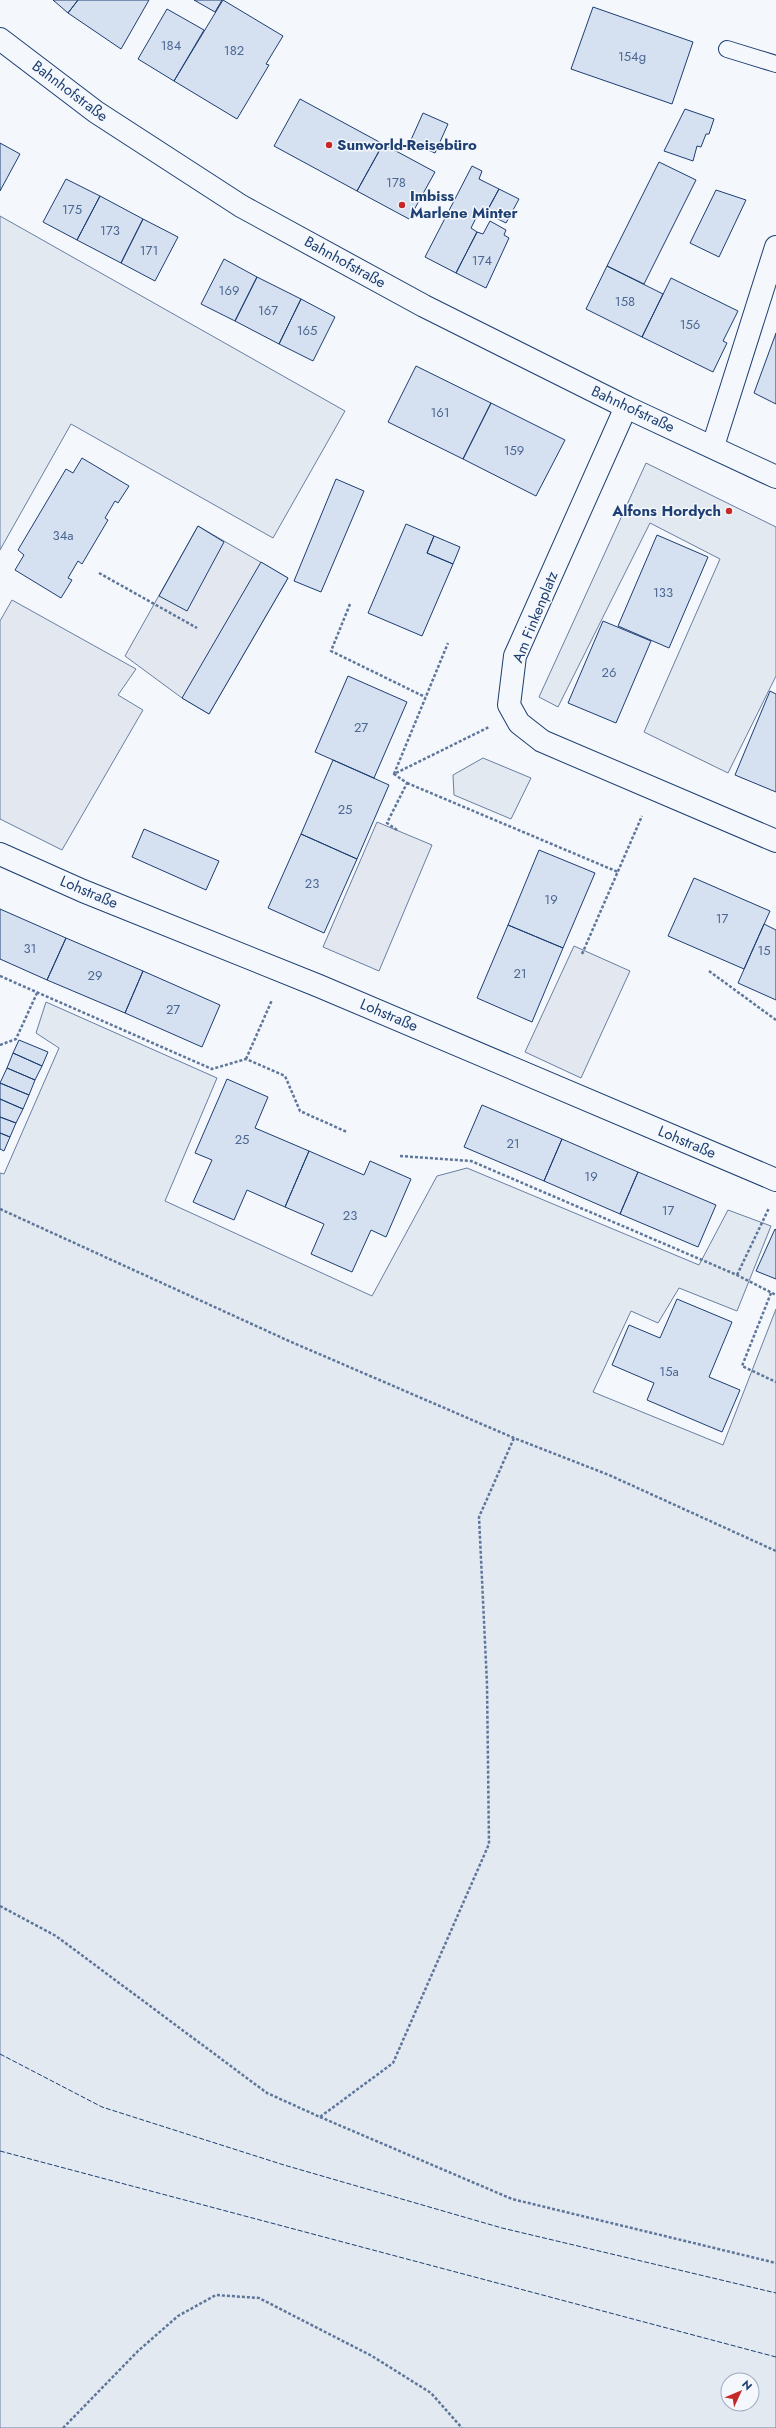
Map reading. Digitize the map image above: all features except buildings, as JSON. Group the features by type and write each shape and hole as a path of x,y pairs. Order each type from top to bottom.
{"street":[{"name":"Bahnhofstraße","path":"0,38 96,112 236,202 424,306 626,407 713,446 776,477"},
{"path":"713,446 776,247"},
{"name":"Am Finkenplatz","path":"626,407 516,656 509,705 519,723 542,741 776,841"},
{"name":"Lohstraße","path":"0,854 284,972 776,1180"}],"lane":[{"path":"727,49 776,64"}],"path":[{"path":"99,573 197,628"},
{"path":"350,604 331,651 425,697"},
{"path":"394,774 448,643"},
{"path":"394,774 514,714"},
{"path":"394,774 406,783 618,872"},
{"path":"397,830 387,823 406,783"},
{"path":"582,954 655,788"},
{"path":"709,971 776,1020"},
{"path":"246,1059 284,972"},
{"path":"0,976 212,1070 246,1059 285,1076 300,1111 346,1132"},
{"path":"0,1045 16,1039 37,993"},
{"path":"400,1156 471,1161 738,1274 776,1295"},
{"path":"738,1274 770,1206"},
{"path":"0,1209 289,1341 514,1438 609,1476 776,1551"},
{"path":"771,1293 742,1366 776,1382"},
{"path":"320,2117 393,2063 489,1844 487,1684 479,1517 514,1438"},
{"path":"0,1906 56,1936 267,2094 512,2199 776,2263"},
{"path":"63,2428 138,2351 178,2316 216,2295 260,2298 372,2356 431,2393 462,2428"}],"shaded area":[{"path":"0,216 345,411 273,538 71,424 0,550"},
{"path":"646,463 776,527 776,676 728,773 644,732 720,559 650,523 558,707 539,697"},
{"path":"198,526 288,578 209,714 182,698 125,656"},
{"path":"12,600 136,669 118,695 143,710 62,850 0,819 0,621"},
{"path":"483,758 531,778 511,819 454,795 453,775"},
{"path":"377,822 432,845 379,971 323,947"},
{"path":"574,946 630,971 581,1078 525,1052"},
{"path":"46,1002 217,1078 165,1201 372,1296 437,1176 467,1168 699,1265 728,1210 771,1226 737,1311 679,1288 658,1323 631,1311 593,1392 723,1445 776,1309 776,2428 0,2428 0,1173 4,1174 59,1048 36,1033"}],"fence":[{"path":"0,2054 102,2107 284,2165 502,2228 776,2293"},
{"path":"0,2151 776,2357"}],"place":[{"name":"Sunworld-Reisebüro","path":"329,145"},
{"name":"Imbiss Marlene Minter","path":"402,205"},
{"name":"Alfons Hordych","path":"729,511"}]}
